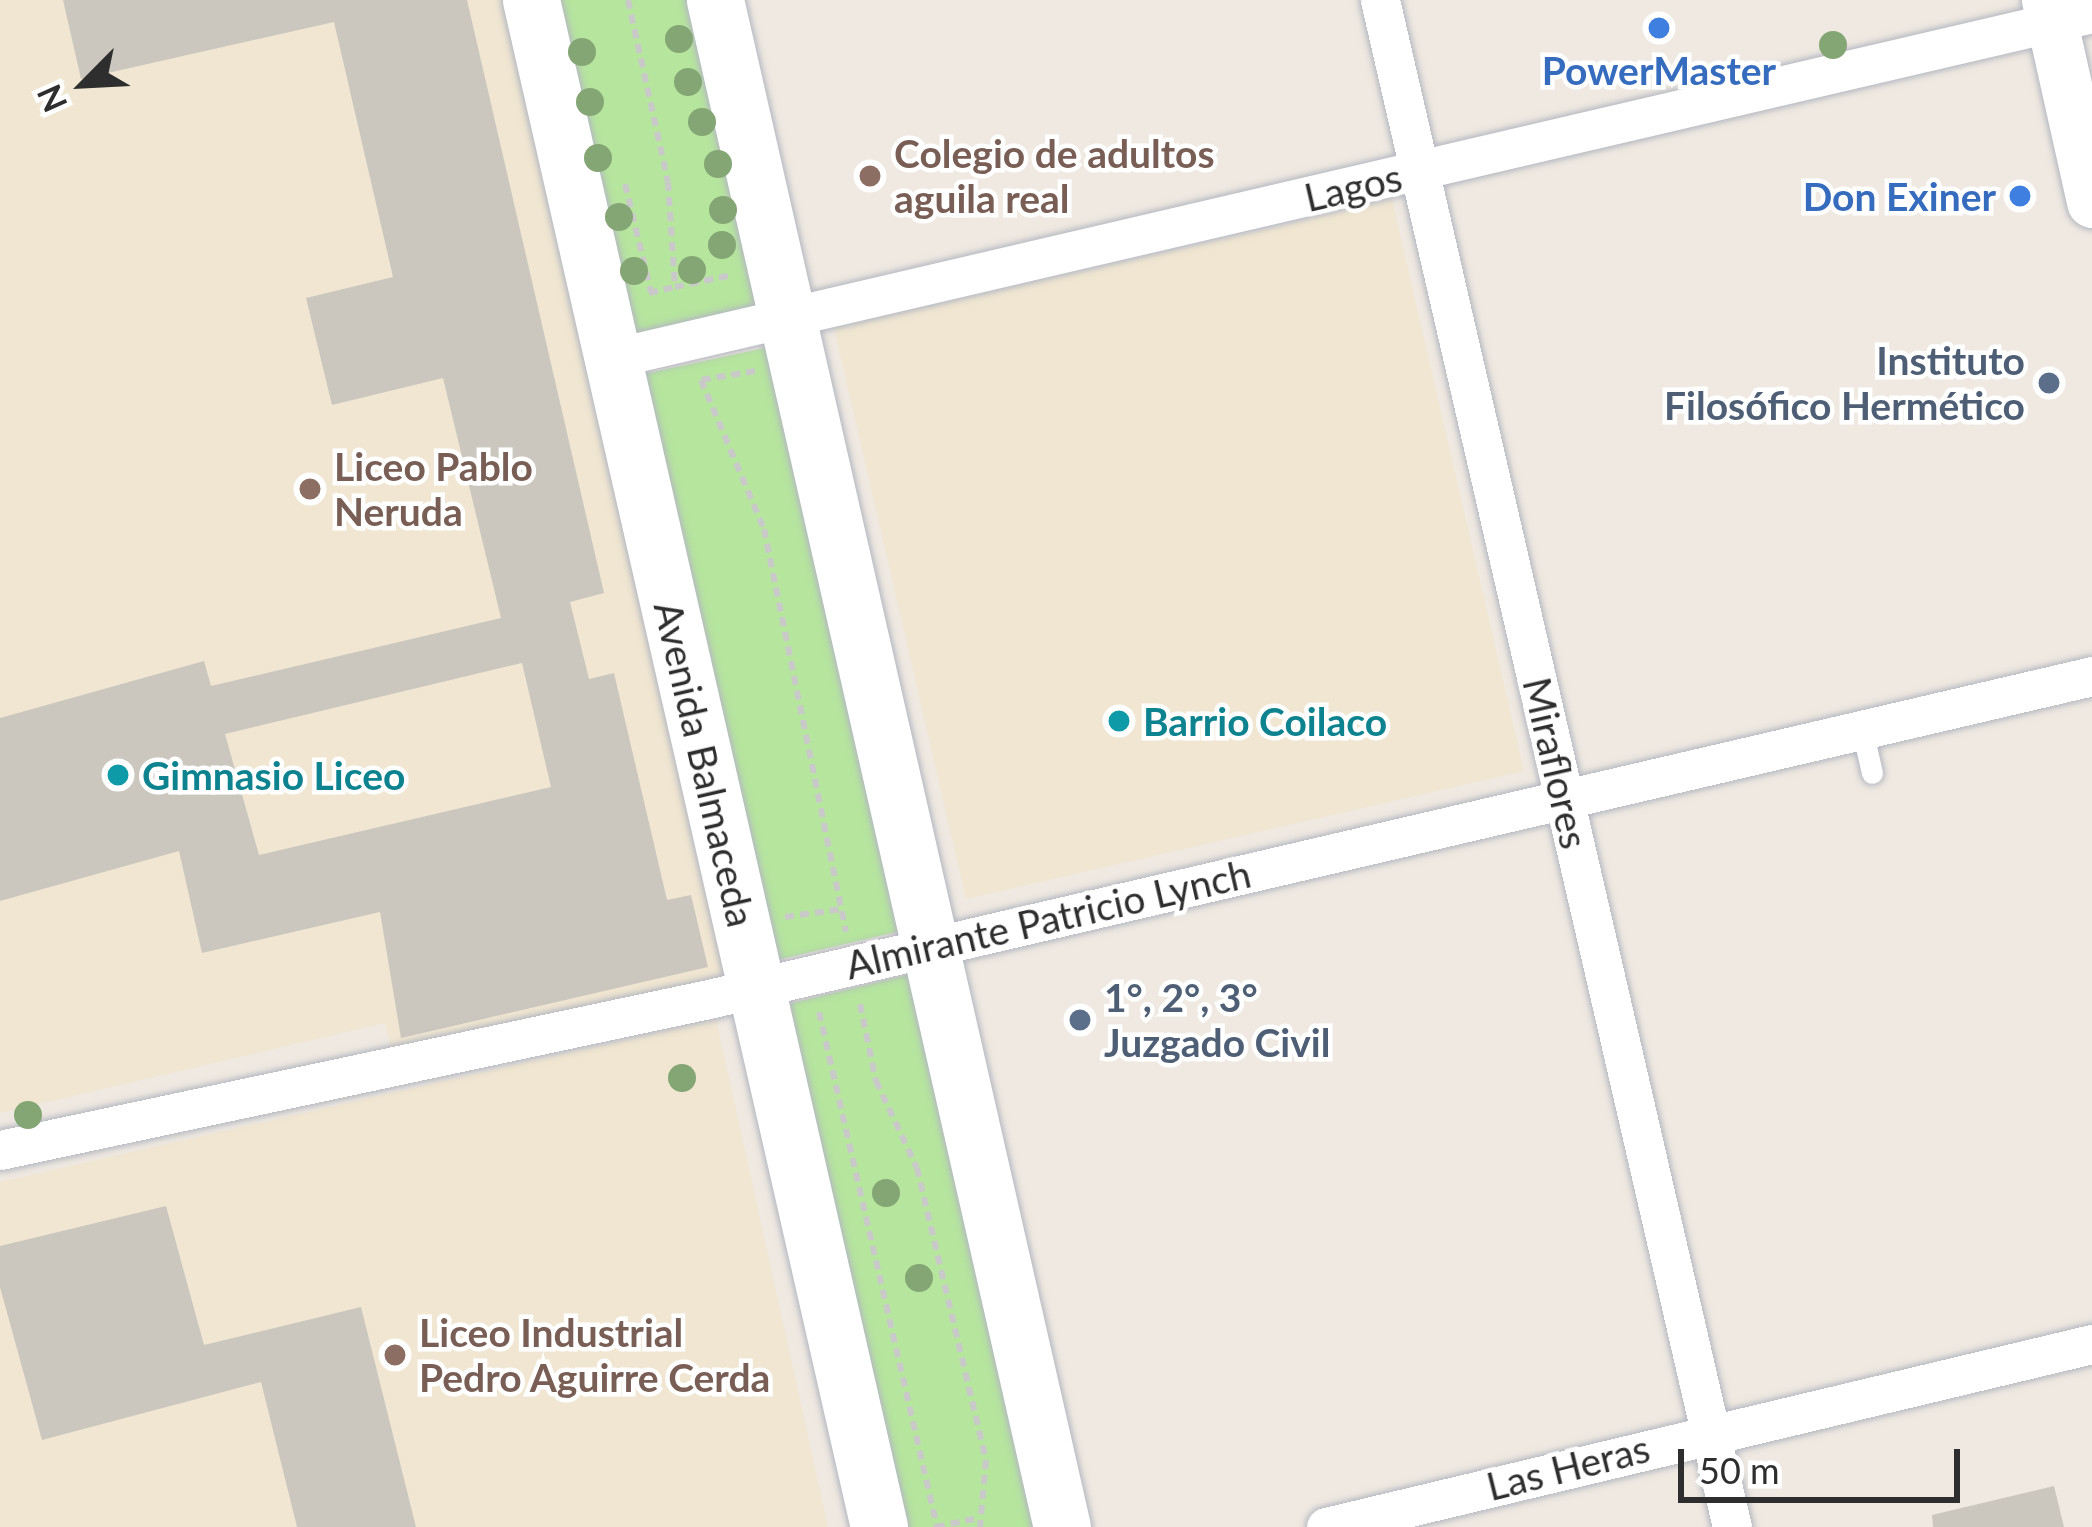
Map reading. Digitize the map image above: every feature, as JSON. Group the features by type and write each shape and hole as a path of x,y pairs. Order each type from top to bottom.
{"main road":[{"name":"Avenida Balmaceda","path":"531,0 880,1527"},
{"path":"716,0 1062,1527"}],"street":[{"name":"Miraflores","path":"1380,0 1732,1527"},
{"name":"Lagos","path":"613,358 1420,172 2064,12"},
{"path":"2064,12 2092,202"},
{"name":"Almirante Patricio Lynch","path":"0,1150 756,988 2092,676"},
{"name":"Las Heras","path":"1326,1527 2092,1344"}],"lane":[{"path":"1862,729 1871,773"}],"path":[{"path":"628,0 668,182 675,287"},
{"path":"651,292 689,284"},
{"path":"712,378 701,380 708,405 764,530 841,909"},
{"path":"818,1009 937,1527 979,1523 986,1460 916,1168 877,1081 860,1000"}],"shaded area":[{"name":"Liceo Pablo Neruda","path":"0,0 505,0 735,979 393,1055 385,1023 0,1113"},
{"path":"1392,200 1524,771 966,899 834,328"},
{"name":"Liceo Industrial Pedro Aguirre Cerda","path":"716,1019 828,1527 0,1527 0,1182"}],"green space":[{"path":"548,0 698,0 769,306 625,338"},
{"path":"773,346 905,930 773,961 639,375"},
{"path":"915,973 1048,1527 902,1527 783,1005"}],"building":[{"path":"63,0 467,0 604,593 570,602 589,679 614,673 667,900 691,895 708,967 401,1038 380,912 202,953 179,851 0,901 0,718 204,661 211,686 501,618 443,378 332,405 306,298 393,277 334,22 81,79","holes":["522,663 551,787 259,855 225,734"]},
{"path":"166,1206 204,1345 361,1307 416,1527 297,1527 261,1382 42,1440 0,1287 0,1246"},
{"path":"2054,1486 2064,1527 1933,1527 1932,1515"}],"place":[{"name":"PowerMaster","path":"1659,28"},
{"name":"Colegio de adultos aguila real","path":"870,176"},
{"name":"Don Exiner","path":"2020,196"},
{"name":"Instituto Filosófico Hermético","path":"2049,383"},
{"name":"Liceo Pablo Neruda","path":"310,489"},
{"name":"Barrio Coilaco","path":"1119,721"},
{"name":"Gimnasio Liceo","path":"118,775"},
{"name":"1°, 2°, 3° Juzgado Civil","path":"1080,1020"},
{"name":"Liceo Industrial Pedro Aguirre Cerda","path":"395,1355"}]}
